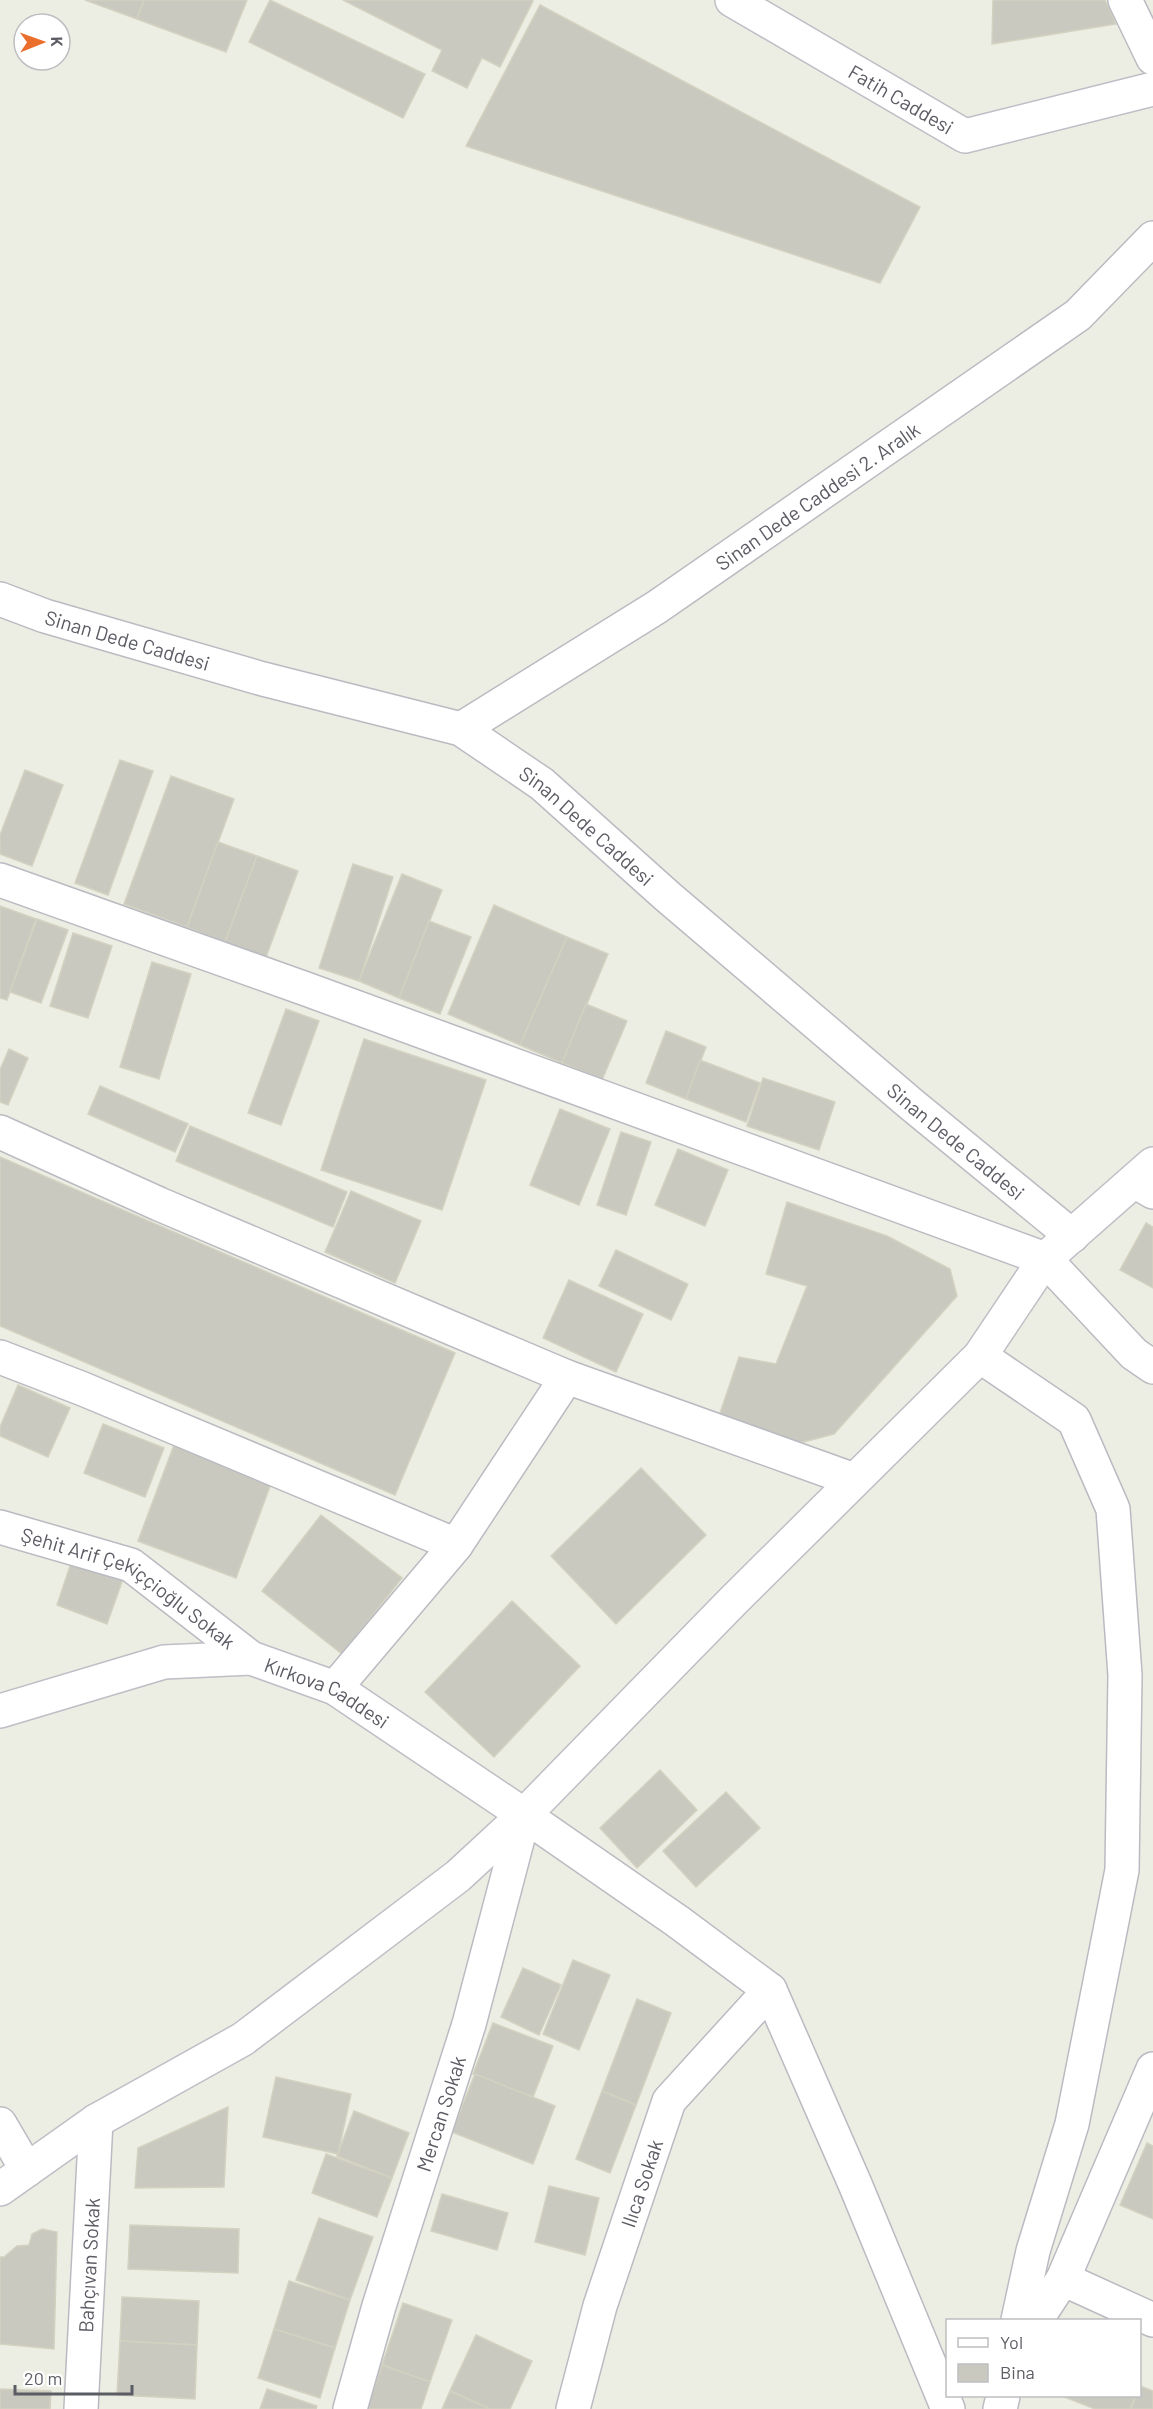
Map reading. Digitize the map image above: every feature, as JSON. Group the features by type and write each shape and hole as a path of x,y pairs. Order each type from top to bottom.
{"street":[{"name":"Fatih Caddesi","path":"732,0 965,136 1153,89"},
{"path":"1125,0 1153,58"},
{"name":"Sinan Dede Caddesi 2. Aralık","path":"462,729 657,607 1078,315 1153,238"},
{"name":"Sinan Dede Caddesi","path":"0,599 45,616 263,679 462,729 542,784 685,912 1072,1236"},
{"path":"0,880 306,989 1045,1259 1134,1354 1153,1367"},
{"path":"0,1132 170,1208 567,1377 854,1480"},
{"path":"0,2189 96,2121 243,2039 458,1876 524,1815 733,1601 980,1356 1045,1259 1147,1179"},
{"path":"980,1356 1074,1420 1113,1509 1125,1675 1122,1870 1072,2124 1033,2251 1018,2319"},
{"path":"0,1357 83,1389 456,1545"},
{"path":"335,1688 456,1545 567,1377"},
{"name":"Şehit Arif Çekiççioğlu Sokak","path":"0,1527 131,1565 252,1658"},
{"name":"Kırkova Caddesi","path":"0,1711 164,1662 252,1658 335,1688 677,1921 770,1990"},
{"name":"Mercan Sokak","path":"350,2409 379,2306 469,2024 524,1815"},
{"path":"770,1990 855,2184 948,2409"},
{"name":"Ilıca Sokak","path":"573,2409 600,2306 669,2101 770,1990"},
{"path":"1037,2319 1063,2279 1153,2069"},
{"name":"Bahçıvan Sokak","path":"81,2409 96,2121"},
{"path":"0,2124 27,2170"},
{"path":"1063,2279 1153,2320"}],"building":[{"path":"85,0 144,0 137,19"},
{"path":"144,0 247,0 226,52 137,19"},
{"path":"270,0 425,74 403,118 249,42"},
{"path":"343,0 533,1 500,67 482,58 467,88 432,71 442,50"},
{"path":"993,0 1105,0 1116,24 992,44"},
{"path":"540,5 920,207 880,283 466,146"},
{"path":"120,760 153,771 108,895 75,883"},
{"path":"25,770 63,785 32,866 0,854 0,835"},
{"path":"171,776 234,799 187,927 124,904"},
{"path":"218,842 257,856 225,942 187,927"},
{"path":"257,856 298,871 266,957 225,942"},
{"path":"353,864 393,877 359,981 319,968"},
{"path":"402,874 442,890 399,998 359,981"},
{"path":"494,905 567,937 520,1045 448,1014"},
{"path":"0,906 36,919 7,1000 0,998"},
{"path":"37,919 68,930 41,1003 10,992"},
{"path":"429,921 471,937 440,1014 399,998"},
{"path":"73,933 112,946 88,1018 50,1006"},
{"path":"567,937 608,954 562,1063 520,1045"},
{"path":"152,962 191,974 159,1079 120,1067"},
{"path":"586,1004 627,1021 602,1080 562,1063"},
{"path":"286,1009 319,1021 281,1125 248,1113"},
{"path":"666,1031 706,1047 686,1099 646,1083"},
{"path":"364,1039 486,1080 442,1210 321,1170"},
{"path":"9,1049 28,1058 8,1105 0,1102 0,1070"},
{"path":"700,1060 760,1083 746,1122 686,1099"},
{"path":"763,1078 835,1102 819,1150 747,1126"},
{"path":"100,1086 188,1124 175,1152 88,1114"},
{"path":"560,1109 610,1129 579,1205 530,1185"},
{"path":"190,1126 347,1192 333,1227 176,1161"},
{"path":"621,1132 651,1142 626,1215 597,1205"},
{"path":"678,1149 728,1170 705,1226 655,1205"},
{"path":"0,1157 455,1353 395,1495 0,1326"},
{"path":"351,1191 421,1221 395,1283 325,1252"},
{"path":"787,1202 887,1236 950,1269 957,1296 834,1434 784,1447 717,1422 739,1357 776,1364 807,1286 766,1274"},
{"path":"1146,1223 1153,1227 1153,1288 1120,1270"},
{"path":"616,1250 688,1284 671,1320 599,1286"},
{"path":"569,1280 643,1314 616,1372 543,1338"},
{"path":"18,1385 70,1408 48,1457 0,1436 0,1427"},
{"path":"103,1424 164,1448 145,1497 84,1473"},
{"path":"174,1445 272,1481 236,1578 138,1541"},
{"path":"641,1468 706,1535 616,1624 551,1556"},
{"path":"321,1515 402,1578 342,1654 262,1591"},
{"path":"72,1560 123,1579 107,1624 57,1605"},
{"path":"512,1601 580,1666 494,1757 425,1692"},
{"path":"660,1770 697,1810 637,1868 600,1828"},
{"path":"726,1792 760,1828 696,1887 663,1851"},
{"path":"573,1960 610,1975 579,2050 543,2034"},
{"path":"523,1968 561,1985 539,2035 501,2017"},
{"path":"637,1999 671,2013 636,2105 602,2091"},
{"path":"493,2023 553,2046 533,2097 473,2074"},
{"path":"475,2074 555,2106 533,2164 452,2132"},
{"path":"276,2077 351,2094 338,2154 263,2137"},
{"path":"602,2091 636,2105 610,2173 576,2159"},
{"path":"228,2107 224,2187 135,2188 138,2148"},
{"path":"354,2111 409,2133 392,2178 337,2156"},
{"path":"1147,2143 1153,2146 1153,2219 1120,2205"},
{"path":"326,2154 392,2178 377,2217 312,2193"},
{"path":"549,2186 599,2198 585,2255 535,2242"},
{"path":"442,2194 508,2213 497,2250 431,2231"},
{"path":"319,2218 373,2237 350,2300 296,2280"},
{"path":"130,2225 239,2229 238,2273 128,2269"},
{"path":"42,2229 57,2232 54,2349 0,2344 0,2257 4,2257 17,2246 29,2245 32,2234"},
{"path":"289,2281 350,2300 335,2348 274,2329"},
{"path":"122,2297 199,2301 197,2345 120,2341"},
{"path":"403,2303 452,2320 430,2382 382,2365"},
{"path":"274,2329 335,2348 320,2398 258,2378"},
{"path":"476,2335 532,2361 510,2409 490,2409 450,2391"},
{"path":"120,2341 197,2345 195,2399 117,2395"},
{"path":"382,2365 430,2382 421,2409 367,2409"},
{"path":"1141,2386 1153,2391 1153,2409 1131,2409 1136,2397 1141,2397"},
{"path":"0,2389 51,2391 50,2409 0,2409"},
{"path":"267,2389 317,2406 316,2409 260,2409"},
{"path":"450,2391 490,2409 442,2409"},
{"path":"1065,2397 1135,2397 1130,2409 1095,2409"}]}
